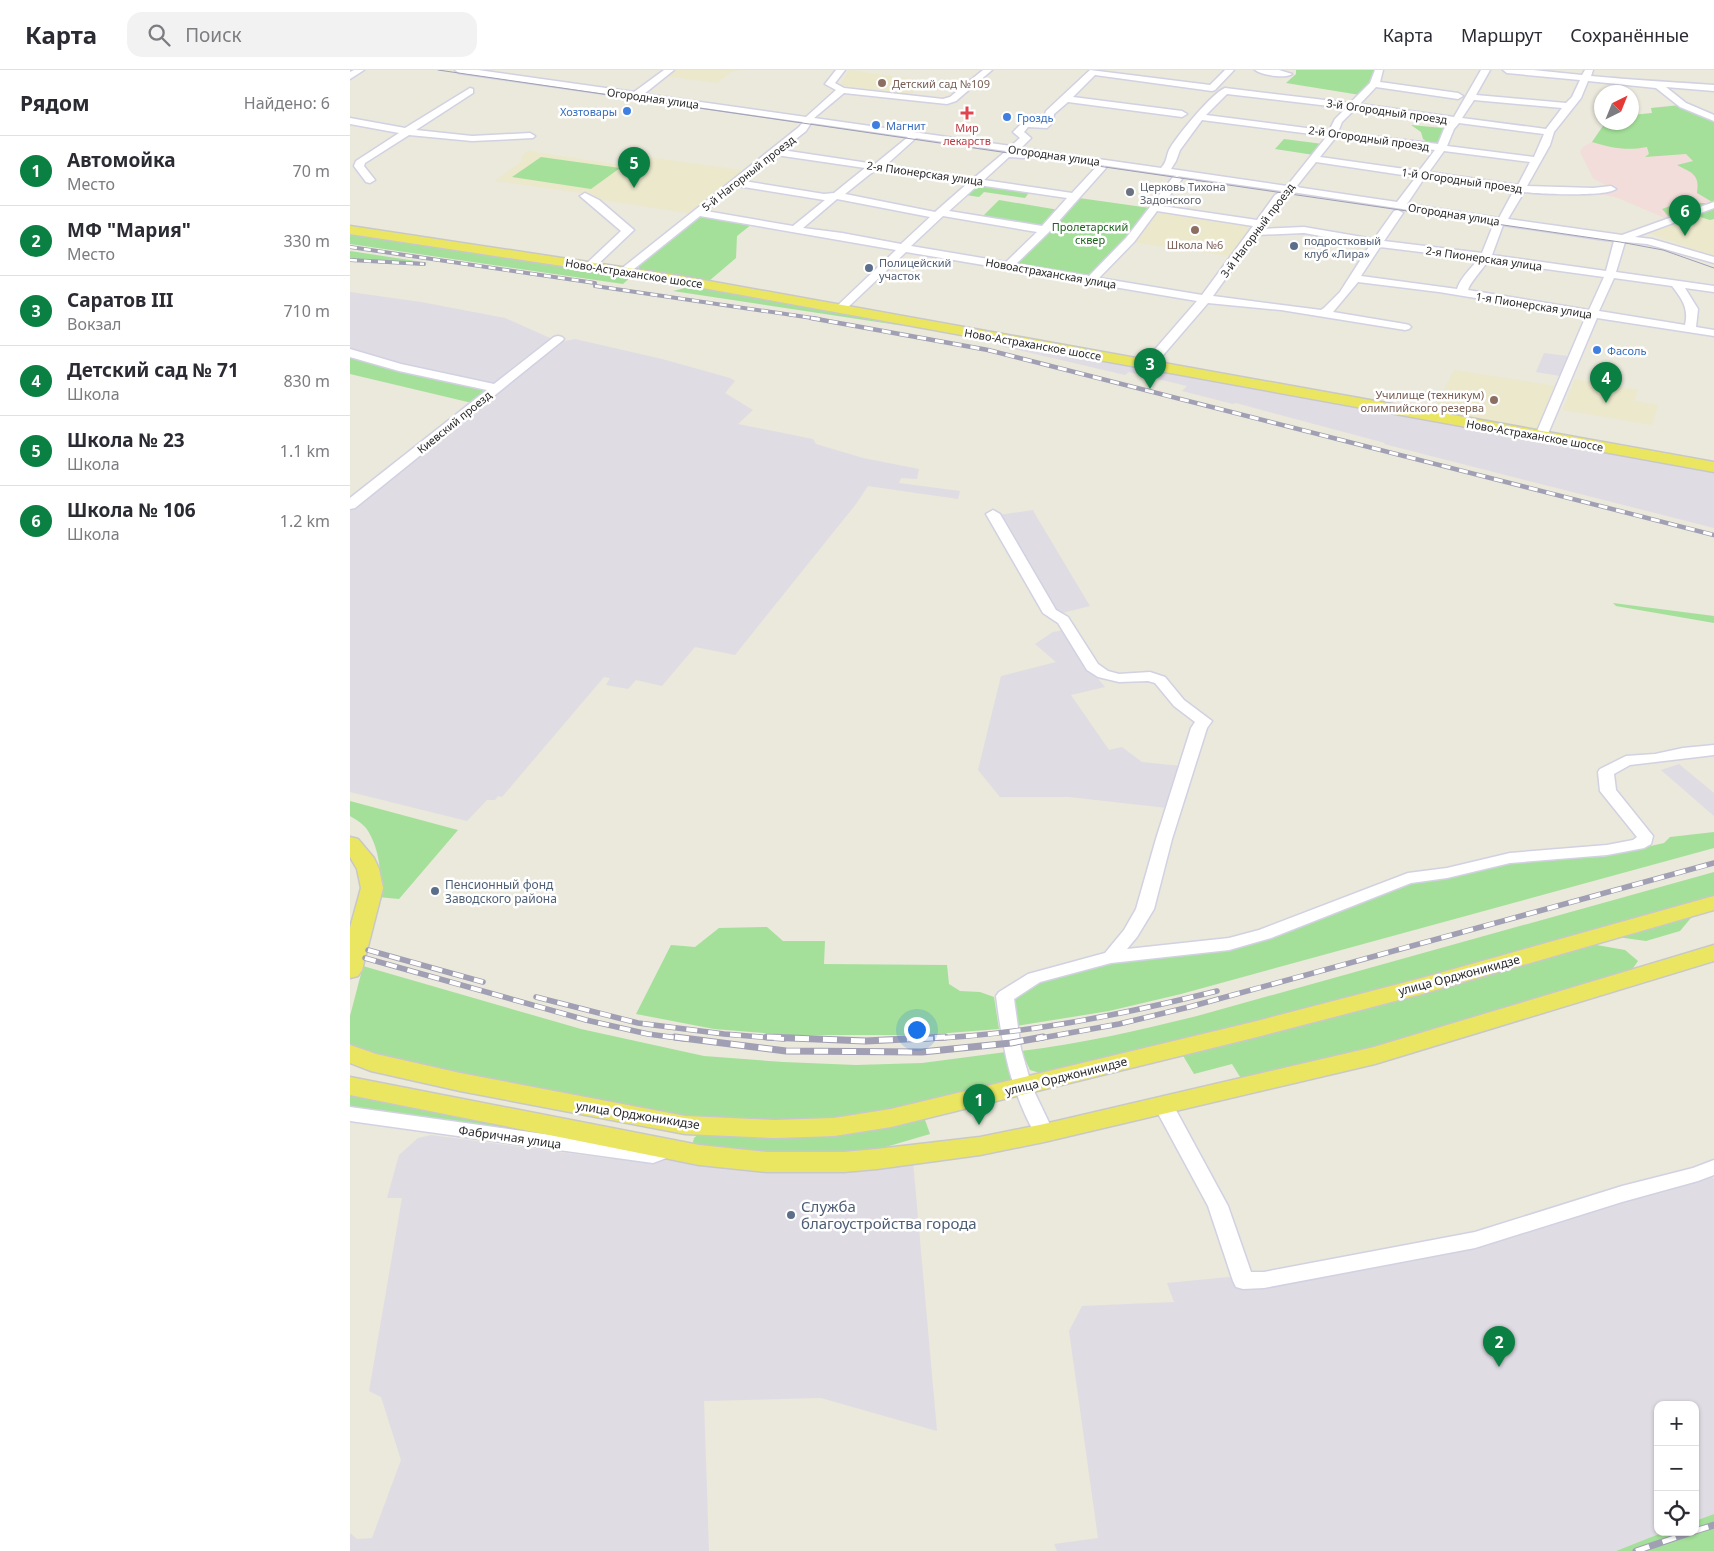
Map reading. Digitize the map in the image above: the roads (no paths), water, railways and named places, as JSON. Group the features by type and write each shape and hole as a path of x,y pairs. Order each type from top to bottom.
{"main road":[{"name":"Ново-Астраханское шоссе","path":"350,230 591,265 1714,467"},
{"path":"350,844 364,860 370,874 372,888 350,970"},
{"name":"улица Орджоникидзе","path":"350,1054 371,1062 460,1082 685,1125 775,1130 834,1127 890,1118 1023,1087 1422,986 1714,902"},
{"name":"улица Орджоникидзе","path":"350,1086 700,1156 767,1162 844,1162 980,1146 1164,1106 1375,1054 1714,953"},
{"path":"670,1149 685,1125"}],"street":[{"path":"350,76 360,70"},
{"name":"Огородная улица","path":"459,70 808,120 1010,152 1164,171 1399,209 1648,241 1714,260"},
{"path":"636,95 670,70"},
{"path":"841,70 830,84 842,90 944,102 953,99 988,70"},
{"path":"840,309 939,215 1026,138 1018,132 1026,124 1044,126 1048,122 1048,113 1066,99 1094,71 1212,88 1230,70"},
{"path":"1259,70 1288,74"},
{"name":"3-й Нагорный проезд","path":"1148,365 1205,298 1279,197 1286,192 1332,136 1338,122 1374,84 1379,70"},
{"path":"1322,314 1331,308 1355,278 1359,269 1375,248 1376,243 1445,142 1449,129 1465,108 1469,97 1486,70"},
{"path":"1506,70 1586,74 1659,86 1667,84 1714,88"},
{"path":"1462,293 1464,284 1474,274 1484,257 1500,223 1545,145 1549,132 1567,106 1576,98 1586,74"},
{"path":"1374,84 1458,96"},
{"path":"1659,86 1683,105 1714,118"},
{"name":"5-й Нагорный проезд","path":"625,271 803,129 808,120 842,90"},
{"path":"370,180 359,166 362,161 470,91"},
{"name":"3-й Огородный проезд","path":"1201,117 1225,91 1255,93 1549,132"},
{"path":"1469,97 1567,106"},
{"path":"1066,99 1182,114"},
{"path":"1164,171 1172,162 1173,151 1201,117"},
{"name":"2-й Огородный проезд","path":"1201,117 1536,160"},
{"path":"350,122 467,139 530,136"},
{"path":"796,229 834,196 866,172 877,167 912,139"},
{"name":"2-я Пионерская улица","path":"774,152 1074,196"},
{"path":"1010,152 1101,168 1286,192"},
{"name":"1-й Огородный проезд","path":"1313,159 1520,188 1593,191 1611,188"},
{"path":"1008,266 1045,230 1086,181 1101,168"},
{"path":"1091,280 1120,252 1177,179"},
{"path":"735,183 870,201 877,206 1045,230"},
{"path":"584,196 595,202 626,230 629,230 591,265"},
{"path":"1541,436 1610,275 1620,240 1618,238 1638,233 1714,205"},
{"name":"2-я Пионерская улица","path":"1156,208 1256,228 1304,230 1376,243 1714,289"},
{"name":"Новоастраханская улица","path":"698,213 1091,280 1405,327"},
{"name":"Огородная улица","path":"1638,233 1648,241"},
{"name":"1-я Пионерская улица","path":"1355,278 1714,333"},
{"path":"1676,284 1694,313 1690,329"},
{"name":"Киевский проезд","path":"350,505 558,339"},
{"path":"350,353 399,367 495,388"},
{"path":"994,514 1050,613 1063,620 1092,667 1103,674 1119,678 1150,676 1160,680 1179,703 1204,721 1199,728 1164,839 1145,909 1131,933 1111,957"},
{"path":"1044,1133 1023,1087 1010,1043 1005,996 1034,978 1111,957 1229,944 1265,934 1408,878 1447,873 1510,858 1607,850 1638,844 1644,840 1645,836 1608,791 1606,772 1626,761 1655,759 1683,753 1714,750"},
{"path":"1164,1106 1218,1206 1243,1282 1264,1280 1475,1240 1622,1194 1698,1174 1714,1167"},
{"name":"Фабричная улица","path":"350,1114 653,1156 670,1149"}],"tram line":[{"path":"438,70 1620,242 1663,250 1714,268"}],"railway":[{"path":"350,247 595,283"},
{"path":"350,260 424,264"},
{"path":"595,286 819,319"},
{"path":"811,318 988,350 1714,535"},
{"path":"1036,1039 1119,1024 1189,1007 1714,863"},
{"path":"368,950 483,982"},
{"path":"365,958 586,1020 648,1034 685,1039"},
{"path":"922,1039 997,1033 1071,1022 1107,1016 1217,991"},
{"path":"536,997 638,1023 724,1034 784,1039"},
{"path":"675,1037 786,1051 922,1052 1011,1043 1043,1037"},
{"path":"767,1037 866,1041 945,1037"},
{"path":"1699,1530 1714,1525"},
{"path":"1636,1551 1680,1536"}],"place":[{"name":"Детский сад №109","path":"882,83"},
{"name":"Хозтовары","path":"627,111"},
{"name":"Мир лекарств","path":"967,113"},
{"name":"Гроздь","path":"1007,117"},
{"name":"Магнит","path":"876,125"},
{"name":"Школа № 23","path":"634,188"},
{"name":"Церковь Тихона Задонского","path":"1130,192"},
{"name":"Школа №6","path":"1195,230"},
{"name":"Школа № 106","path":"1685,236"},
{"name":"подростковый клуб «Лира»","path":"1294,246"},
{"name":"Полицейский участок","path":"869,268"},
{"name":"Фасоль","path":"1597,350"},
{"name":"Саратов III","path":"1150,389"},
{"name":"Училище (техникум) олимпийского резерва","path":"1494,400"},
{"name":"Детский сад № 71","path":"1606,403"},
{"name":"Пенсионный фонд Заводского района","path":"435,891"},
{"name":"Автомойка","path":"979,1125"},
{"name":"Служба благоустройства города","path":"791,1215"},
{"name":"МФ \"Мария\"","path":"1499,1367"}],"park label":[{"name":"Пролетарский сквер","path":"1090,232"}]}
